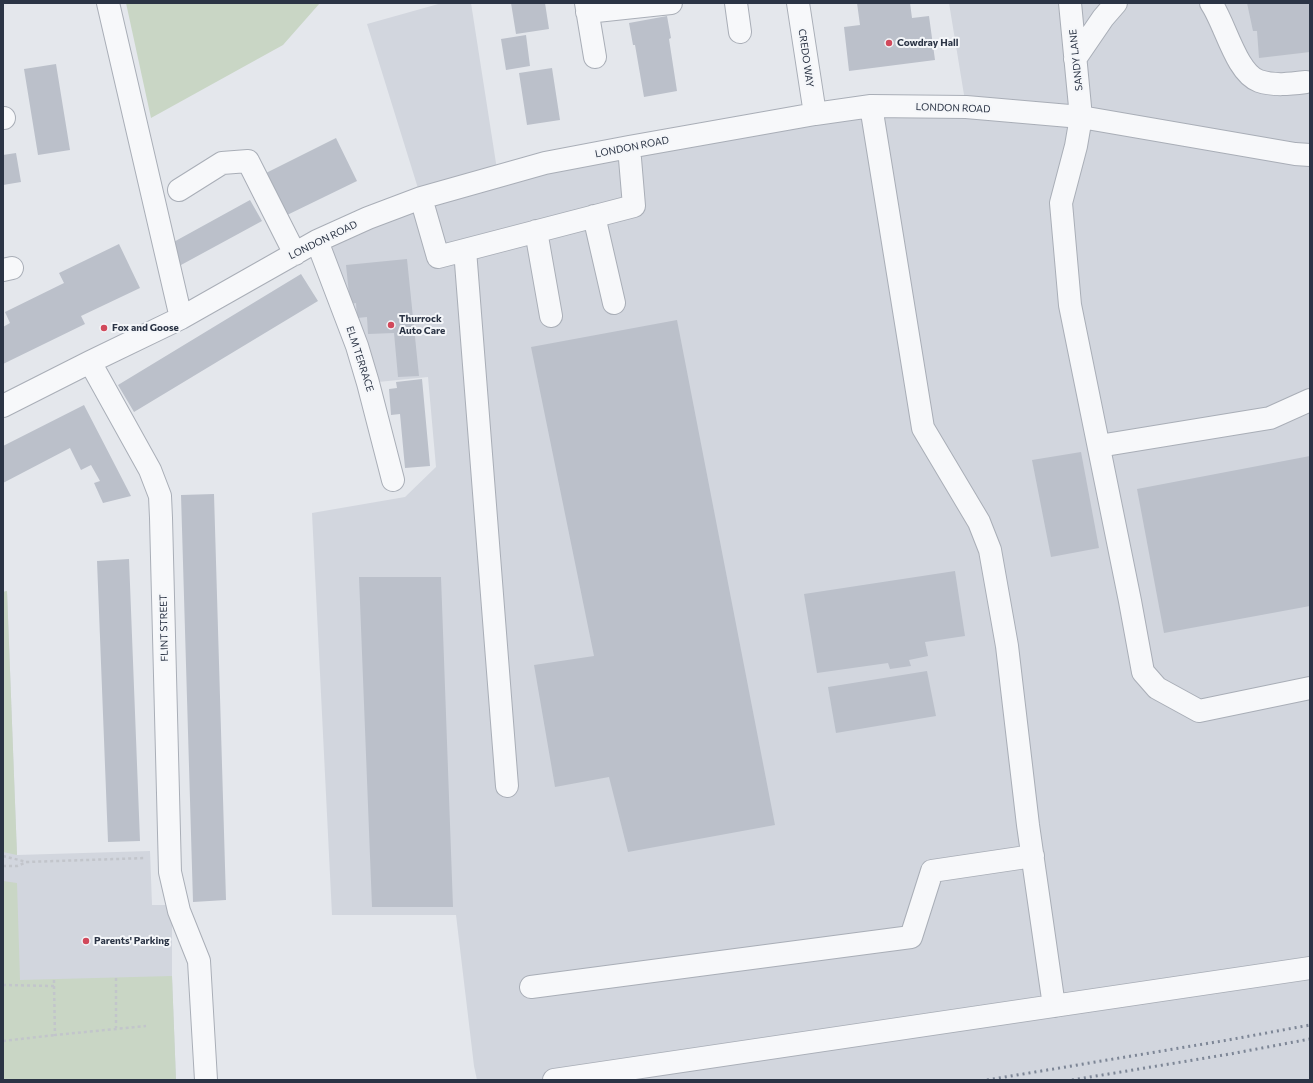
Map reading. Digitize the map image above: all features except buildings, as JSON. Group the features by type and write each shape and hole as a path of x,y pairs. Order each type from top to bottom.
{"street":[{"path":"108,3 181,318"},
{"path":"595,57 586,8 671,3"},
{"path":"736,3 740,32"},
{"name":"CREDO WAY","path":"798,3 815,114"},
{"name":"SANDY LANE","path":"1070,3 1081,117 1076,146 1061,203 1070,306 1143,672 1157,688 1199,712 1310,688"},
{"path":"1075,59 1103,18 1116,3"},
{"path":"1211,3 1238,59 1247,74 1259,81 1282,85 1306,82"},
{"path":"871,106 923,428 979,522 990,550 1007,646 1032,856 1054,1006"},
{"name":"LONDON ROAD","path":"3,406 181,318 317,241 368,218 421,198 545,163 815,114 871,106 966,107 1081,117 1295,154 1310,154"},
{"path":"421,198 438,257 634,206 630,147"},
{"path":"180,190 222,162 248,161 295,254"},
{"path":"594,216 614,303"},
{"path":"536,231 551,316"},
{"name":"ELM TERRACE","path":"317,241 357,346 393,480"},
{"path":"465,250 507,786"},
{"name":"FLINT STREET","path":"90,362 150,470 160,496 157,868 179,911 199,961 206,1080"},
{"path":"1099,446 1270,418 1310,400"},
{"path":"531,987 911,937 932,871 1032,856"},
{"path":"554,1080 1310,968"}],"path":[{"path":"3,856 27,862 157,868"},
{"path":"3,866 17,866 27,862"},
{"path":"116,978 116,1028"},
{"path":"54,980 55,1035"},
{"path":"3,985 54,986"},
{"path":"3,1041 146,1026"}],"shaded area":[{"path":"442,3 471,3 498,176 815,114 966,107 949,3 1310,3 1310,1080 477,1080 474,1066 456,915 332,915 312,513 405,497 436,467 428,377 368,383 317,241 421,198 367,24"},
{"path":"7,591 17,855 150,851 152,905 172,905 172,976 176,1080 3,1080 3,592"}],"green space":[{"path":"126,3 320,3 283,45 151,118"},
{"path":"7,591 17,855 3,852 3,592"},
{"path":"3,881 17,883 20,980 172,976 176,1080 3,1080"}],"railway":[{"path":"987,1080 1310,1025"},
{"path":"1072,1080 1230,1054 1310,1039"}],"place":[{"name":"Cowdray Hall","path":"889,43"},
{"name":"Thurrock Auto Care","path":"391,325"},
{"name":"Fox and Goose","path":"104,328"},
{"name":"Parents' Parking","path":"86,941"}]}
